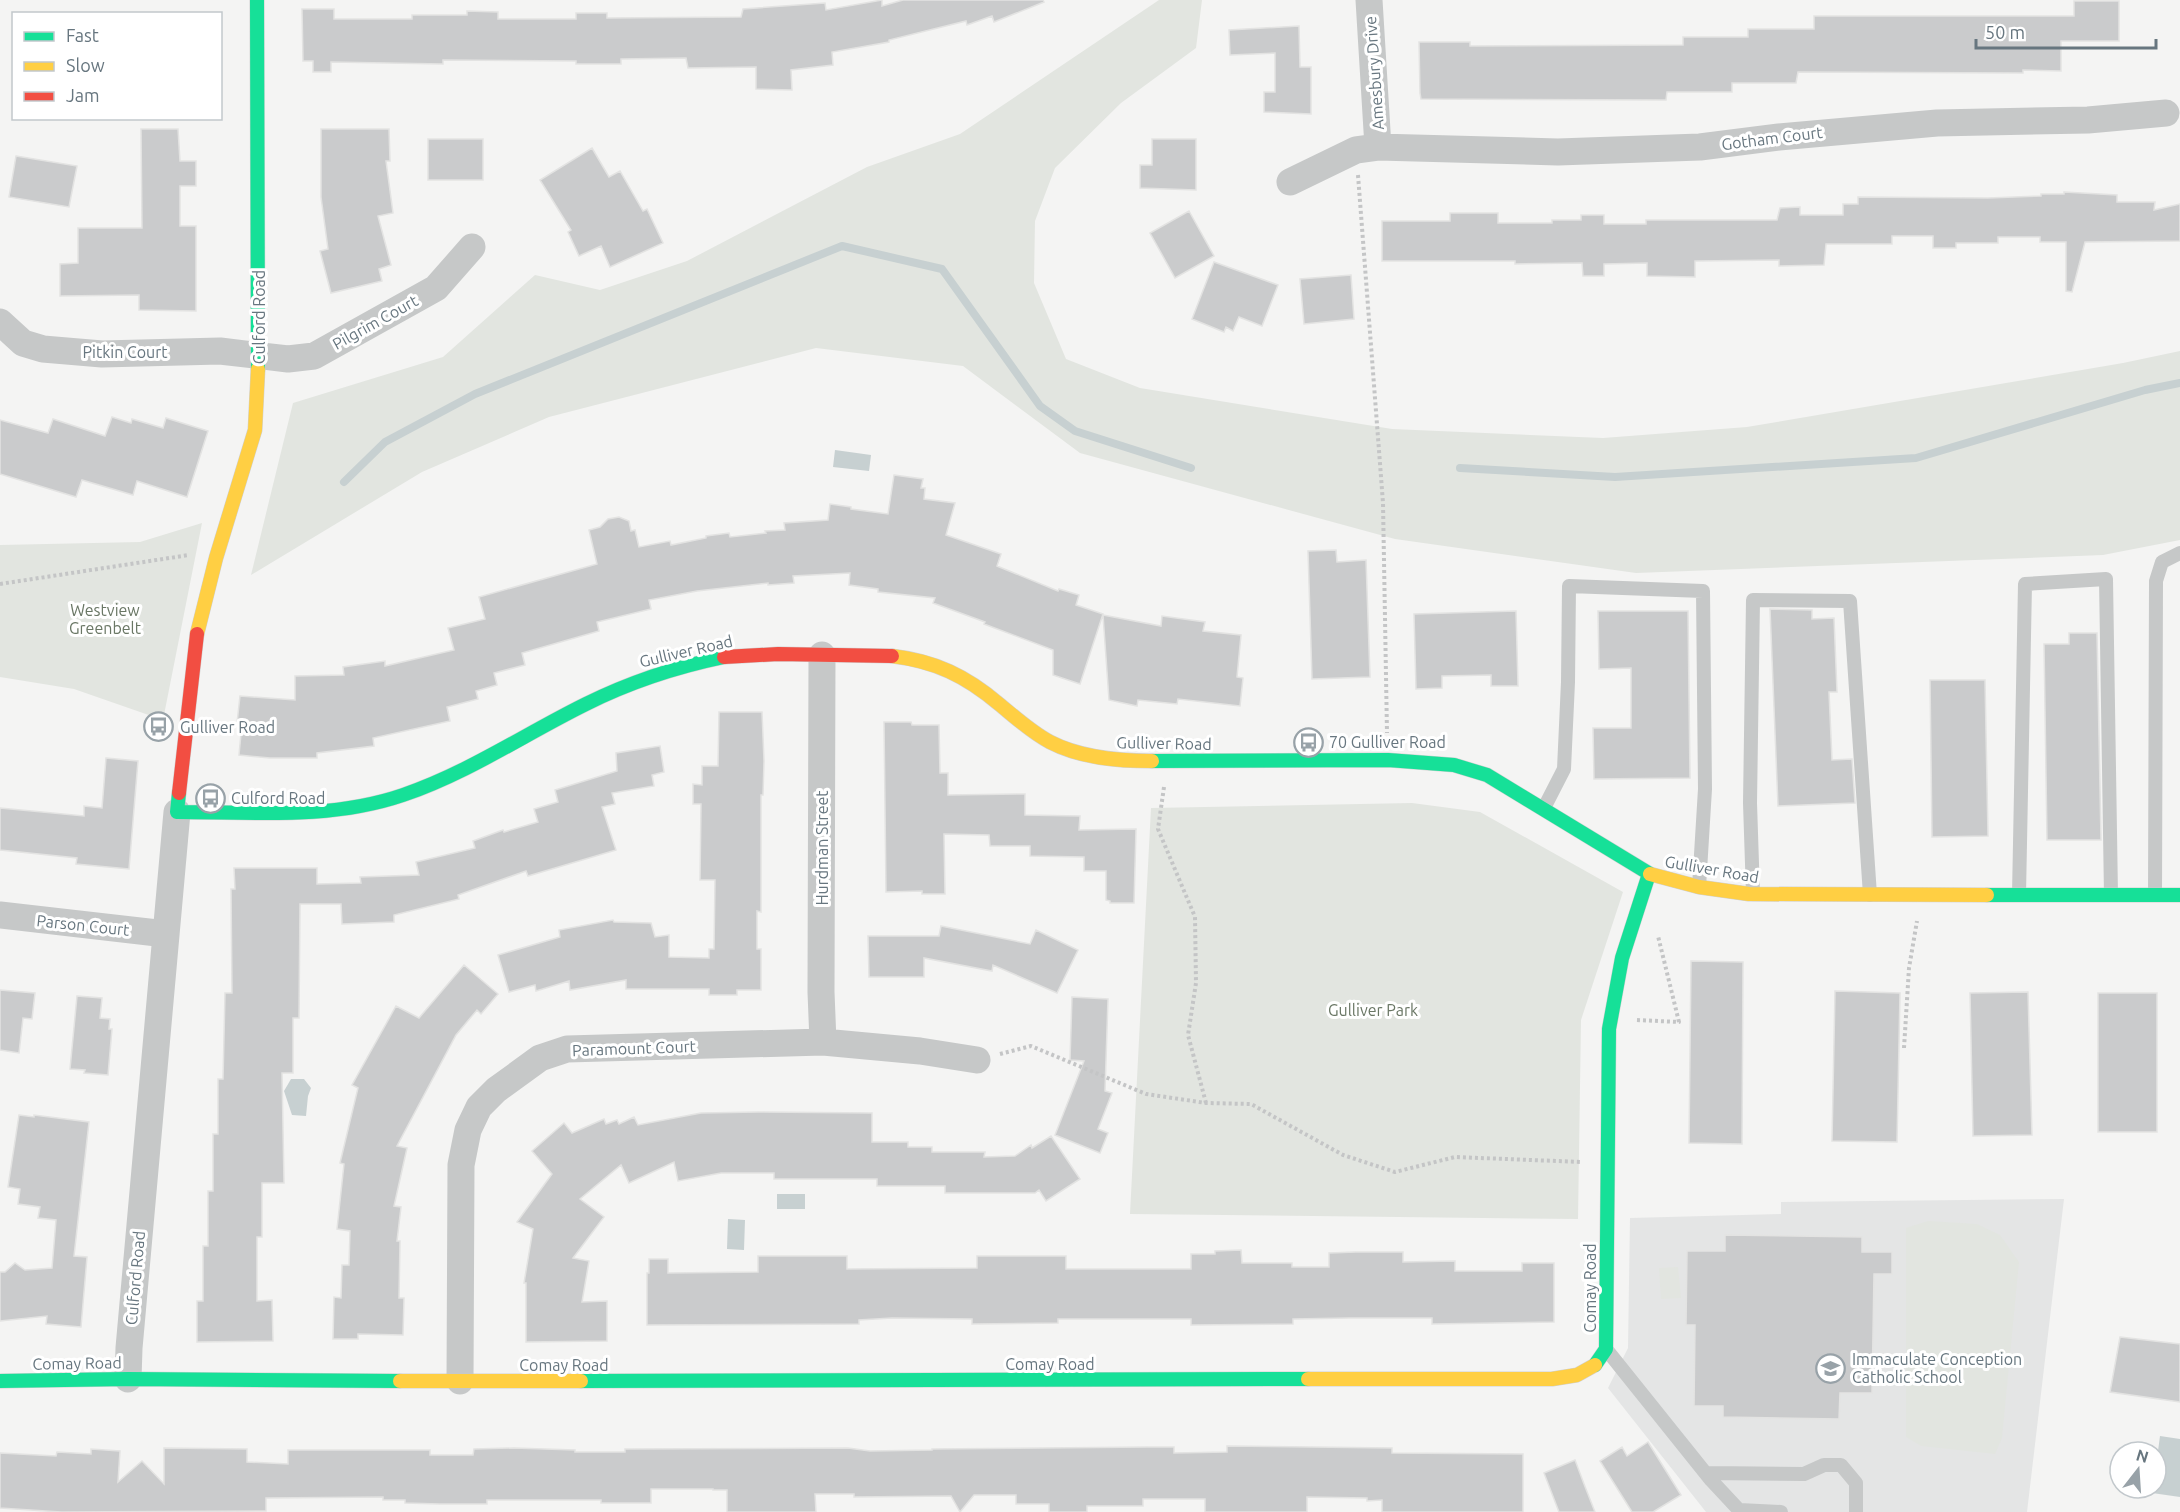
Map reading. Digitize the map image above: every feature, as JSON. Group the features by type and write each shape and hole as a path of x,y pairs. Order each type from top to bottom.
{"street":[{"name":"Culford Road","path":"128,1379 177,812 197,634 216,558 255,430 260,356 257,0"},
{"name":"Amesbury Drive","path":"1367,148 1369,0"},
{"name":"Gotham Court","path":"1367,148 1558,152 1700,147 1779,137 1937,123 2088,120 2166,113"},
{"path":"1290,182 1367,148"},
{"name":"Pilgrim Court","path":"260,356 288,359 314,356 436,288 472,247"},
{"name":"Pitkin Court","path":"0,322 23,343 43,350 102,354 220,351 260,356"},
{"name":"Gulliver Road","path":"177,812 309,814 347,810 400,796 432,785 607,692 646,676 689,664 741,654 905,656 949,669 988,694 1032,730 1051,742 1090,756 1126,761 1388,760 1454,765 1486,774 1649,874 1699,887 1753,894 2180,895"},
{"name":"Hurdman Street","path":"822,655 821,992 823,1042"},
{"name":"Comay Road","path":"0,1381 128,1379 460,1381 1552,1379 1584,1374 1599,1363 1606,1350 1606,1163 1608,1050 1612,1007 1622,958 1649,874"},
{"name":"Parson Court","path":"0,915 166,934"},
{"name":"Paramount Court","path":"460,1381 460,1165 468,1130 479,1107 496,1090 540,1058 567,1050 823,1042 920,1051 977,1060"}],"lane":[{"path":"2155,895 2156,581 2162,562 2180,553"},
{"path":"2019,895 2025,584 2106,579 2111,895"},
{"path":"1544,808 1564,768 1569,586 1703,591 1705,789 1699,887"},
{"path":"1753,894 1750,803 1753,600 1850,601 1862,810 1870,895"},
{"path":"1606,1350 1739,1510 1781,1512"},
{"path":"1707,1473 1804,1474 1824,1465 1841,1465 1856,1483 1856,1512"}],"path":[{"path":"1367,148 1383,503 1388,740"},
{"path":"0,584 191,555 216,558"},
{"path":"1165,780 1158,829 1195,917 1196,983 1188,1035 1206,1103"},
{"path":"1904,1048 1909,968 1918,914"},
{"path":"1629,1019 1679,1022 1657,932"},
{"path":"977,1060 1031,1046 1146,1094 1206,1103 1251,1104 1343,1155 1395,1172 1455,1157 1606,1163"}],"shaded area":[{"path":"835,450 871,455 869,471 833,467"},
{"path":"291,1079 304,1079 311,1088 306,1116 292,1115 284,1091"},
{"path":"777,1194 805,1194 805,1209 777,1209"},
{"name":"Immaculate Conception Catholic School","path":"2064,1199 2027,1512 1706,1512 1608,1388 1628,1348 1630,1218 1781,1214 1781,1202"},
{"path":"728,1219 745,1220 744,1250 727,1249"},
{"path":"2160,1436 2180,1439 2180,1497 2168,1495 2168,1440 2159,1440"}],"green space":[{"path":"1159,0 1202,0 1196,48 1121,103 1055,168 1035,221 1034,283 1066,359 1140,388 1392,429 1603,438 1747,427 2123,363 2180,351 2180,540 2103,555 1636,573 1395,539 1080,453 963,366 816,348 549,417 422,472 251,575 293,403 443,357 535,275 600,290 687,261 867,167 960,134"},
{"name":"Westview Greenbelt","path":"202,523 163,720 74,689 0,677 0,545 140,542"},
{"name":"Gulliver Park","path":"1412,803 1480,812 1623,892 1581,1020 1578,1219 1130,1214 1151,808"},
{"path":"1928,1221 1977,1224 2000,1235 2019,1262 2002,1438 1995,1454 1921,1446 1906,1437 1906,1228"},
{"path":"1678,1267 1681,1298 1661,1299 1659,1268"}],"building":[{"path":"882,0 882,6 903,0 1043,0 1044,2 994,22 992,16 967,25 966,21 889,40 889,42 832,52 833,65 791,70 792,90 756,89 756,67 688,68 686,58 621,59 621,64 576,64 576,61 443,60 443,64 331,62 331,72 313,72 313,61 303,61 302,9 334,9 334,19 412,19 412,15 467,15 467,11 498,12 498,19 576,19 576,13 607,13 607,18 741,17 743,9 825,3 826,10"},
{"path":"2074,1 2119,1 2119,41 2061,41 2061,71 2023,70 2023,73 1798,72 1796,83 1732,83 1732,92 1667,92 1666,100 1421,99 1420,93 1419,42 1470,42 1470,46 1683,45 1683,37 1748,37 1748,29 1814,29 1814,16 2074,16"},
{"path":"1299,26 1300,67 1311,67 1311,114 1264,112 1264,92 1275,92 1275,53 1230,55 1229,30"},
{"path":"141,129 178,129 180,161 196,161 196,186 180,186 180,226 196,226 196,311 139,310 139,295 60,296 60,264 78,263 78,228 142,228"},
{"path":"321,129 389,129 390,161 386,161 393,213 378,216 391,265 379,269 382,281 331,293 320,251 328,249 321,197"},
{"path":"428,139 483,139 483,180 428,180"},
{"path":"1152,139 1196,139 1196,190 1140,188 1140,165 1152,165"},
{"path":"592,148 609,177 620,171 643,211 647,209 663,243 610,267 601,246 579,256 568,232 571,230 540,180"},
{"path":"16,156 77,166 69,207 9,197"},
{"path":"2064,192 2117,195 2117,202 2155,202 2154,210 2180,204 2180,241 2085,242 2072,292 2066,291 2066,242 2040,242 2040,237 1998,237 1998,243 1956,243 1956,248 1933,248 1933,236 1892,236 1892,244 1826,244 1824,265 1779,266 1779,260 1695,261 1695,277 1647,276 1647,263 1604,264 1604,276 1583,276 1582,263 1382,261 1382,221 1450,221 1450,213 1498,213 1498,223 1552,223 1552,220 1581,220 1581,215 1604,215 1604,224 1646,224 1646,220 1777,220 1780,208 1800,207 1800,215 1843,215 1843,204 1858,204 1858,197 1988,198 2041,196 2041,194 2064,194"},
{"path":"1189,211 1214,256 1175,278 1150,233"},
{"path":"1214,262 1278,285 1262,326 1239,317 1233,331 1226,327 1224,332 1192,319"},
{"path":"1351,275 1354,319 1304,324 1300,279"},
{"path":"112,417 131,423 132,419 163,428 166,418 208,431 187,497 137,481 133,495 82,480 76,497 0,474 0,420 48,433 53,419 105,436"},
{"path":"894,475 923,479 921,488 925,488 924,499 955,503 946,535 1001,554 997,566 1058,591 1059,589 1079,595 1076,605 1103,614 1080,684 1053,675 1053,650 933,603 935,598 878,592 878,589 849,585 850,573 793,576 794,583 768,585 768,583 697,591 649,600 651,609 597,622 599,631 522,653 525,665 494,673 497,685 476,691 478,699 447,707 450,721 373,738 374,746 317,753 317,758 270,758 239,755 242,723 237,723 240,696 295,700 295,676 344,675 343,667 385,661 385,666 454,650 448,628 485,619 479,597 597,564 589,530 600,527 608,519 619,517 629,521 631,531 635,530 639,547 670,541 671,545 729,533 730,537 766,533 765,531 785,530 784,523 828,520 830,504 888,514"},
{"path":"1336,550 1337,562 1366,560 1370,677 1312,679 1308,551"},
{"path":"1770,609 1812,610 1812,619 1834,618 1837,692 1829,692 1832,760 1852,759 1855,803 1778,806"},
{"path":"1516,611 1518,686 1491,686 1491,675 1442,676 1442,688 1416,689 1414,614"},
{"path":"1598,611 1688,611 1690,778 1594,779 1593,728 1631,728 1631,668 1599,669"},
{"path":"1103,615 1161,626 1162,616 1205,622 1203,631 1241,635 1237,677 1243,678 1240,706 1178,699 1177,704 1138,700 1137,706 1109,700"},
{"path":"2069,633 2097,633 2101,840 2047,840 2044,644 2069,644"},
{"path":"1930,680 1985,680 1988,836 1932,837"},
{"path":"719,712 762,712 764,761 763,795 761,795 761,912 757,911 757,949 761,949 761,990 737,990 737,995 709,995 709,989 626,989 626,980 570,990 569,981 536,991 535,985 509,992 498,955 560,937 559,930 613,920 614,922 651,923 655,937 669,935 669,957 709,958 709,949 714,949 715,880 700,880 701,804 693,804 693,784 702,785 702,766 718,766"},
{"path":"884,722 939,725 940,773 948,773 948,795 1025,794 1025,815 1080,816 1079,830 1136,829 1134,903 1110,903 1106,900 1106,871 1084,871 1084,857 1030,856 1030,846 990,846 989,835 944,834 945,894 922,894 922,891 886,892"},
{"path":"660,746 664,772 652,775 654,786 612,793 615,804 602,807 616,850 528,876 526,871 458,895 459,899 394,915 394,922 342,924 341,904 300,904 299,1018 293,1018 293,1073 282,1073 284,1183 262,1183 262,1237 257,1237 257,1301 272,1300 273,1341 197,1342 197,1301 203,1301 203,1246 208,1246 208,1191 213,1191 213,1134 218,1134 218,1079 223,1079 225,993 232,993 231,889 235,889 234,868 317,868 317,884 361,883 360,877 419,875 416,862 475,848 473,841 503,830 504,832 538,822 534,809 558,802 555,790 617,771 616,753"},
{"path":"106,758 138,761 129,869 76,864 77,858 0,850 0,808 84,816 84,806 102,808"},
{"path":"941,926 1030,944 1036,930 1078,950 1057,993 993,965 992,971 924,958 924,977 869,977 868,936 939,936"},
{"path":"1691,961 1743,962 1742,1144 1689,1143"},
{"path":"464,965 498,994 481,1014 477,1010 456,1035 397,1146 407,1148 394,1206 401,1207 397,1241 400,1241 399,1298 404,1298 403,1335 358,1334 358,1339 333,1339 334,1297 341,1298 342,1265 349,1265 350,1231 337,1229 344,1164 340,1163 358,1088 352,1085 396,1006 419,1018"},
{"path":"0,990 35,993 32,1019 23,1018 19,1053 0,1050"},
{"path":"1835,991 1900,993 1897,1142 1832,1141"},
{"path":"2028,992 2032,1135 1973,1136 1970,993"},
{"path":"2098,993 2157,993 2157,1132 2098,1132"},
{"path":"77,996 102,998 100,1018 110,1019 109,1029 112,1029 108,1075 70,1069"},
{"path":"1072,997 1108,999 1105,1091 1112,1093 1098,1129 1108,1133 1100,1153 1055,1135 1084,1061 1070,1060"},
{"path":"701,1113 872,1113 872,1142 908,1142 908,1147 932,1147 932,1152 985,1152 984,1157 1015,1156 1031,1145 1032,1148 1051,1136 1080,1179 1046,1201 1039,1190 1035,1193 945,1193 945,1186 877,1186 877,1179 774,1179 774,1173 721,1173 678,1181 674,1162 629,1183 621,1165 580,1199 604,1217 573,1258 589,1261 582,1302 607,1301 607,1341 526,1342 526,1283 524,1283 533,1229 517,1222 552,1174 532,1151 564,1123 572,1133 604,1119 606,1124 617,1120 619,1124 634,1117 638,1125"},
{"path":"19,1115 89,1122 74,1256 87,1257 81,1327 46,1324 47,1316 0,1321 0,1272 5,1272 15,1263 25,1270 52,1268 56,1220 38,1218 40,1207 18,1204 20,1189 8,1187"},
{"path":"1725,1235 1862,1237 1862,1252 1892,1252 1892,1274 1874,1274 1872,1393 1840,1393 1839,1419 1723,1417 1723,1406 1694,1406 1695,1325 1686,1325 1687,1251 1725,1251"},
{"path":"1241,1250 1242,1263 1292,1263 1292,1267 1329,1267 1329,1253 1356,1252 1403,1252 1403,1262 1455,1261 1455,1271 1522,1271 1522,1263 1554,1263 1554,1322 1432,1324 1432,1318 1349,1318 1293,1319 1293,1324 1191,1325 1191,1319 1058,1319 1058,1323 972,1324 972,1319 892,1318 859,1320 859,1324 647,1325 649,1259 668,1259 668,1273 758,1272 758,1256 847,1256 847,1269 977,1268 977,1256 1066,1256 1066,1269 1191,1269 1191,1254 1215,1254 1215,1251"},
{"path":"2120,1337 2180,1344 2180,1402 2110,1392"},
{"path":"1648,1442 1681,1495 1653,1512 1632,1512 1600,1461 1622,1447 1627,1456"},
{"path":"1227,1446 1392,1448 1392,1453 1523,1454 1523,1512 1382,1512 1382,1500 1307,1497 1307,1512 1205,1512 1205,1499 1143,1499 1143,1506 1087,1506 1087,1512 1049,1512 1049,1504 1016,1504 1016,1495 974,1495 960,1512 951,1496 854,1497 854,1494 815,1494 816,1512 727,1512 727,1490 713,1489 651,1489 651,1503 601,1503 601,1500 487,1500 487,1504 440,1504 405,1503 405,1500 383,1500 383,1497 266,1498 266,1511 61,1512 0,1508 0,1453 56,1456 57,1452 91,1454 91,1449 120,1451 118,1482 142,1461 164,1484 164,1448 247,1449 247,1462 288,1464 288,1450 430,1450 430,1455 473,1455 474,1449 514,1448 575,1450 575,1452 625,1452 625,1449 848,1448 870,1451 1174,1447 1174,1453 1227,1452"},
{"path":"1575,1460 1595,1512 1559,1512 1544,1473"}],"waterway":[{"path":"344,482 385,442 475,394 842,246 942,269 1040,406 1075,431 1191,468"},
{"path":"1460,468 1615,477 1916,458 2145,390 2180,383"}],"traffic: fast":[{"path":"257,0 258,369"},
{"path":"179,793 177,812 291,813 375,803 403,795 450,776 619,689 671,670 724,657"},
{"path":"1152,761 1388,760 1454,765 1487,775 1650,874"},
{"path":"1595,1365 1606,1349 1609,1029 1622,958 1649,874"},
{"path":"1987,895 2180,895"},
{"path":"0,1381 128,1379 400,1381"},
{"path":"581,1381 1308,1379"}],"traffic: slow":[{"path":"197,634 216,558 255,430 258,369"},
{"path":"892,656 908,658 949,671 987,694 1036,734 1074,752 1100,758 1152,761"},
{"path":"1650,874 1699,887 1749,894 1987,895"},
{"path":"1308,1379 1552,1379 1577,1375 1595,1365"},
{"path":"400,1381 581,1381"}],"traffic: jam":[{"path":"179,793 197,634"},
{"path":"724,657 778,654 892,656"}],"place":[{"name":"Gulliver Road","path":"159,727"},
{"name":"70 Gulliver Road","path":"1308,742"},
{"name":"Culford Road","path":"210,798"},
{"name":"Immaculate Conception Catholic School","path":"1831,1368"}]}
